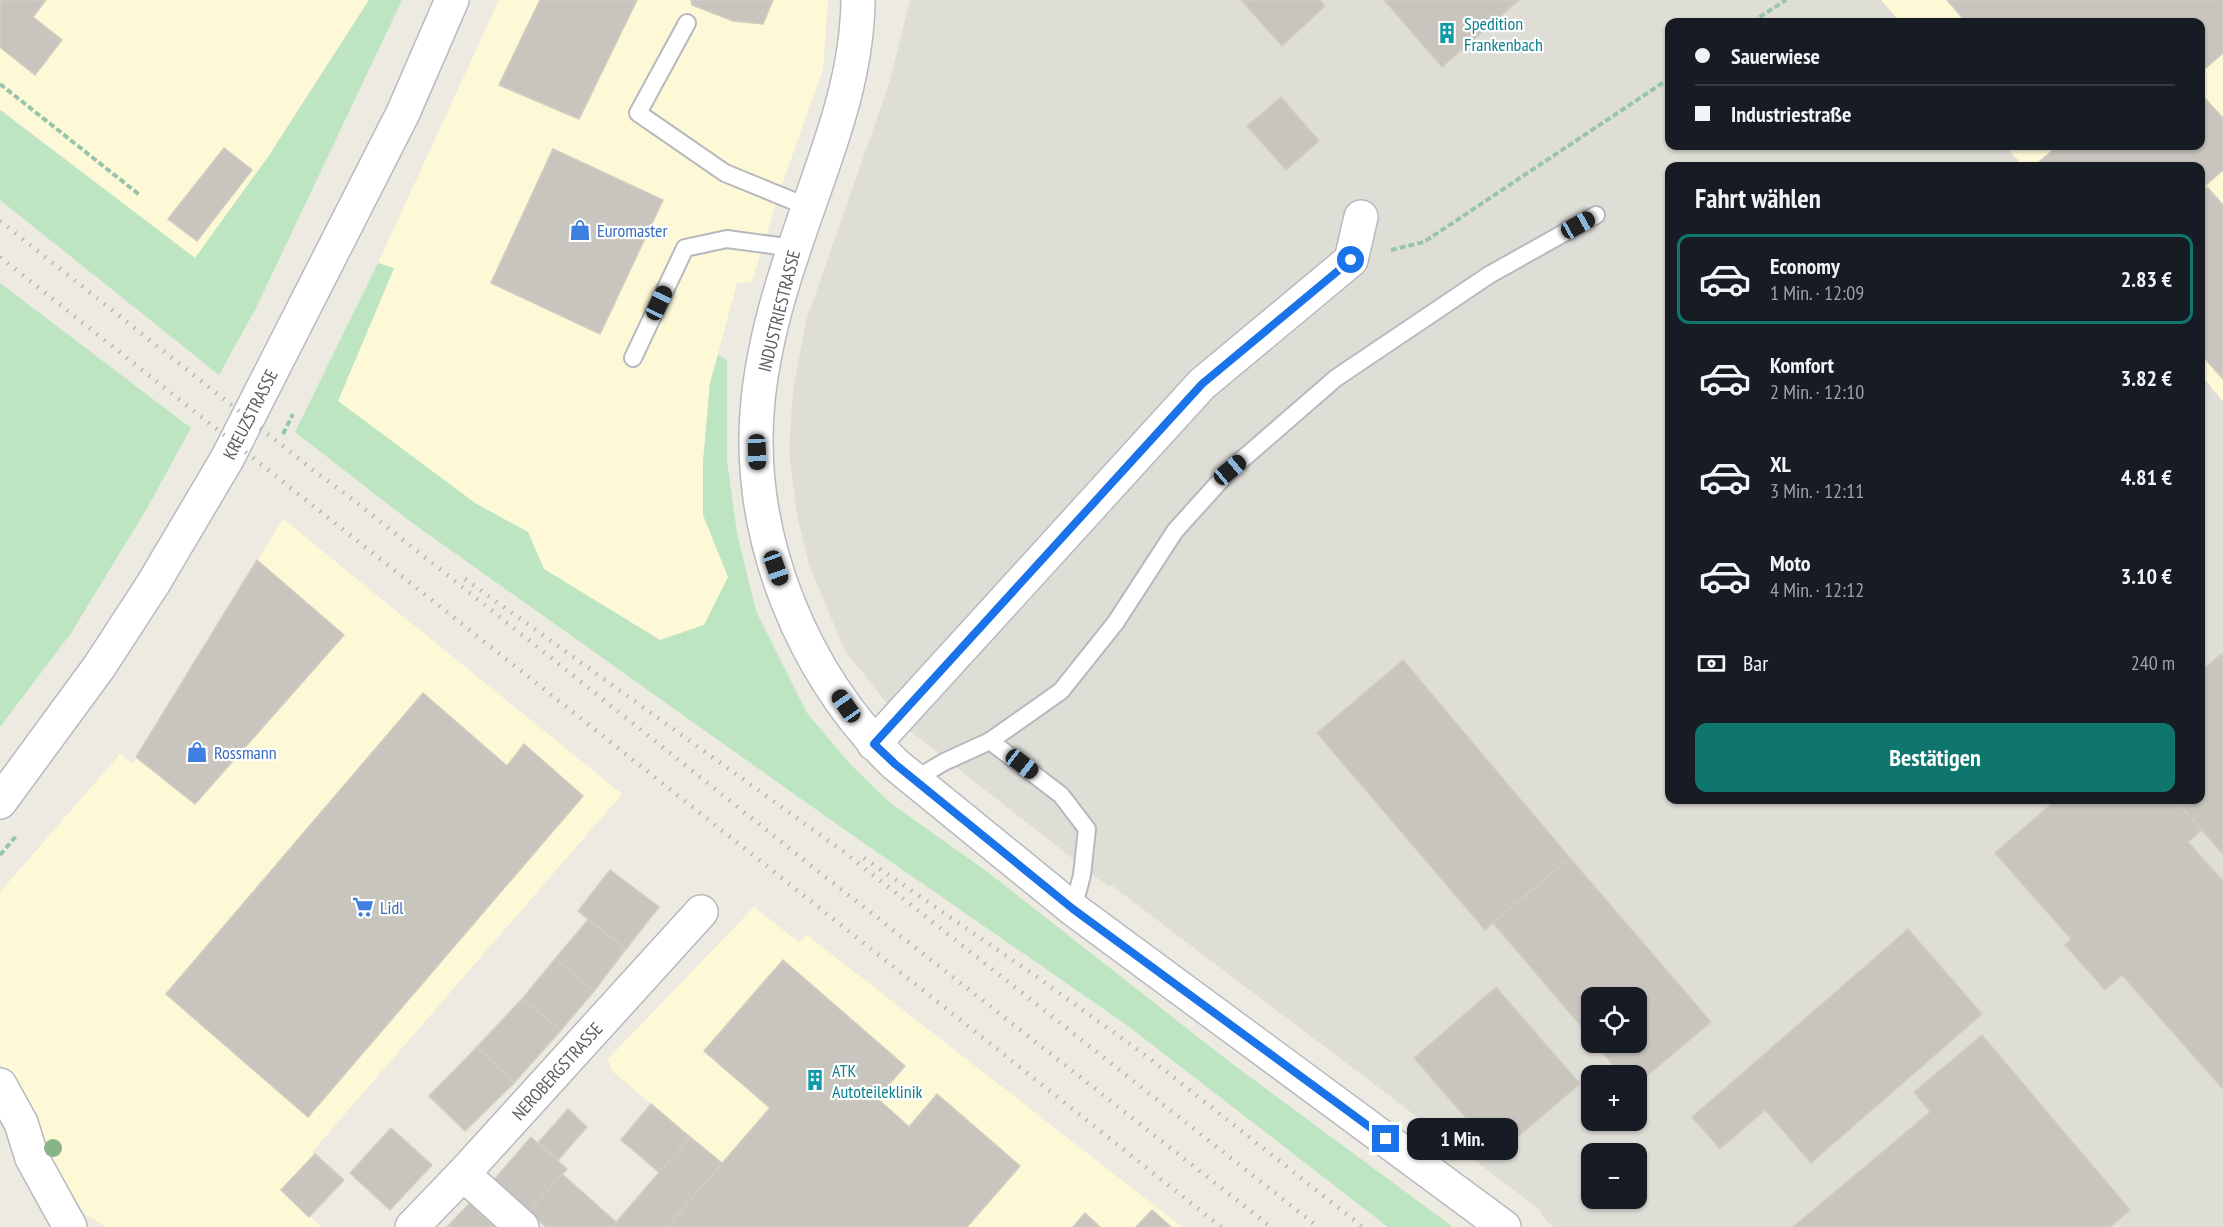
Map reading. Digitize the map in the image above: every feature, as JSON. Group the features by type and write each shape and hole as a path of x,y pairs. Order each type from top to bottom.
{"street":[{"name":"KREUZSTRASSE","path":"0,802 99,667 153,584 227,459 403,113 452,0"},
{"name":"INDUSTRIESTRASSE","path":"858,0 853,65 844,102 794,248 769,335 757,412 759,496 776,568 792,612 809,648 832,687 874,744 914,780 1073,909 1504,1227"},
{"path":"874,744 1202,384 1351,260 1361,217"},
{"name":"NEROBERGSTRASSE","path":"412,1227 701,912"},
{"path":"0,1085 21,1123 32,1158 70,1227"},
{"path":"463,1174 522,1227"}],"lane":[{"path":"687,23 638,113 725,173 808,207"},
{"path":"914,780 944,762 990,741 1061,692 1116,622 1175,531 1230,470 1336,378 1490,274 1596,215"},
{"path":"633,358 685,248 726,239 794,248"},
{"path":"990,741 1061,795 1087,829 1082,874 1073,909"}],"path":[{"path":"1758,18 1786,0"},
{"path":"1424,242 1665,81"},
{"path":"0,84 141,196"}],"shaded area":[{"path":"0,0 369,0 268,157 195,258 0,109"},
{"path":"499,0 828,0 823,69 780,190 752,282 737,283 710,383 703,462 703,515 728,577 704,625 660,640 543,569 528,532 475,503 338,401 394,269 378,263"},
{"path":"910,0 1881,0 1897,18 1665,18 1665,150 2009,150 2019,162 1665,162 1665,804 2205,804 2205,380 2223,402 2223,1227 1554,1227 1546,1221 1539,1209 1111,885 1109,887 906,728 844,649 809,564 797,515 789,452 793,391 806,321 890,81"},
{"path":"1881,0 2223,0 2223,402 2205,380 2205,162 2019,162 2009,150 2205,150 2205,18 1897,18"},
{"path":"283,519 622,794 312,1152 315,1154 281,1189 321,1227 106,1227 86,1215 48,1158 33,1113 0,1064 0,892 120,754 133,764"},
{"path":"754,907 799,942 807,935 1182,1227 667,1227 722,1163 612,1071 608,1059"}],"green space":[{"path":"369,0 402,0 256,308 219,375 0,200 0,110 195,258 268,157"},
{"path":"378,263 394,268 338,401 475,503 528,532 544,569 660,640 704,625 728,577 703,515 703,462 710,383 718,355 727,360 727,460 737,533 756,611 807,713 850,764 889,802 985,870 1235,1066 1453,1227 1388,1227 1124,1023 835,823 407,519 295,432"},
{"path":"0,283 191,428 146,510 71,633 0,727"}],"building":[{"path":"0,0 46,0 33,17 62,40 35,75 0,47"},
{"path":"540,0 637,0 579,119 499,85"},
{"path":"691,0 773,0 763,24 733,21 692,5"},
{"path":"1241,0 1320,0 1325,6 1282,46"},
{"name":"Spedition Frankenbach","path":"1384,0 1519,0 1442,67"},
{"path":"1947,0 2223,0 2223,53 2205,69 2205,18 1963,18"},
{"path":"1281,97 1319,141 1286,170 1247,126"},
{"path":"2205,98 2223,118 2223,170 2205,186 2205,162 2039,162 2053,150 2205,150"},
{"path":"224,148 252,170 197,241 168,219"},
{"path":"553,149 663,200 600,334 491,283"},
{"path":"2207,187 2223,205 2223,379 2205,359 2205,189"},
{"path":"257,560 344,635 195,804 136,757"},
{"path":"2221,654 2223,656 2223,854 2179,804 2205,804 2205,668"},
{"path":"1403,660 1570,858 1485,930 1317,733"},
{"path":"423,693 507,766 524,744 583,796 308,1117 166,994"},
{"path":"2051,804 2179,804 2202,830 2188,842 2223,881 2223,1089 2122,975 2105,990 2065,945 2071,939 1995,853"},
{"path":"1570,858 1711,1022 1647,1076 1647,1065 1613,1065 1603,1053 1647,1053 1647,987 1581,987 1581,1026 1493,923"},
{"path":"610,870 659,907 626,949 578,911"},
{"path":"588,920 626,949 594,991 555,959"},
{"path":"1908,929 1982,1014 1811,1163 1765,1110 1720,1149 1692,1117"},
{"path":"555,959 594,991 561,1030 522,999"},
{"name":"ATK Autoteileklinik","path":"783,960 905,1066 877,1098 909,1127 937,1094 1020,1166 967,1227 667,1227 770,1108 704,1051"},
{"path":"1496,987 1580,1084 1497,1154 1414,1058"},
{"path":"522,999 561,1030 514,1083 477,1047"},
{"path":"1982,1035 2130,1210 2110,1227 1793,1227 1930,1112 1914,1092"},
{"path":"477,1047 514,1083 465,1131 429,1096"},
{"path":"651,1104 690,1137 660,1173 621,1140"},
{"path":"568,1109 587,1127 558,1160 538,1143"},
{"path":"391,1128 432,1165 390,1210 350,1173"},
{"path":"531,1137 567,1169 529,1212 493,1181"},
{"path":"690,1137 722,1163 667,1227 612,1227"},
{"path":"315,1154 344,1180 309,1217 281,1190"},
{"path":"562,1174 616,1222 612,1227 546,1227 529,1212"},
{"path":"470,1203 494,1227 447,1227"},
{"path":"1152,1210 1171,1227 1136,1227"},
{"path":"1085,1213 1100,1227 1073,1227"}],"railway":[{"path":"0,221 809,864 1271,1227"},
{"path":"0,257 1221,1227"},
{"path":"465,579 844,852 1318,1227"},
{"path":"864,858 1037,977 1149,1058 1363,1227"}],"place":[{"name":"Spedition Frankenbach","path":"1447,33"},
{"name":"Euromaster","path":"580,230"},
{"name":"Rossmann","path":"197,752"},
{"name":"Lidl","path":"363,907"},
{"name":"ATK Autoteileklinik","path":"815,1080"}],"route":[{"path":"1351,260 1202,384 874,744 895,764 1073,909 1386,1139"}]}
